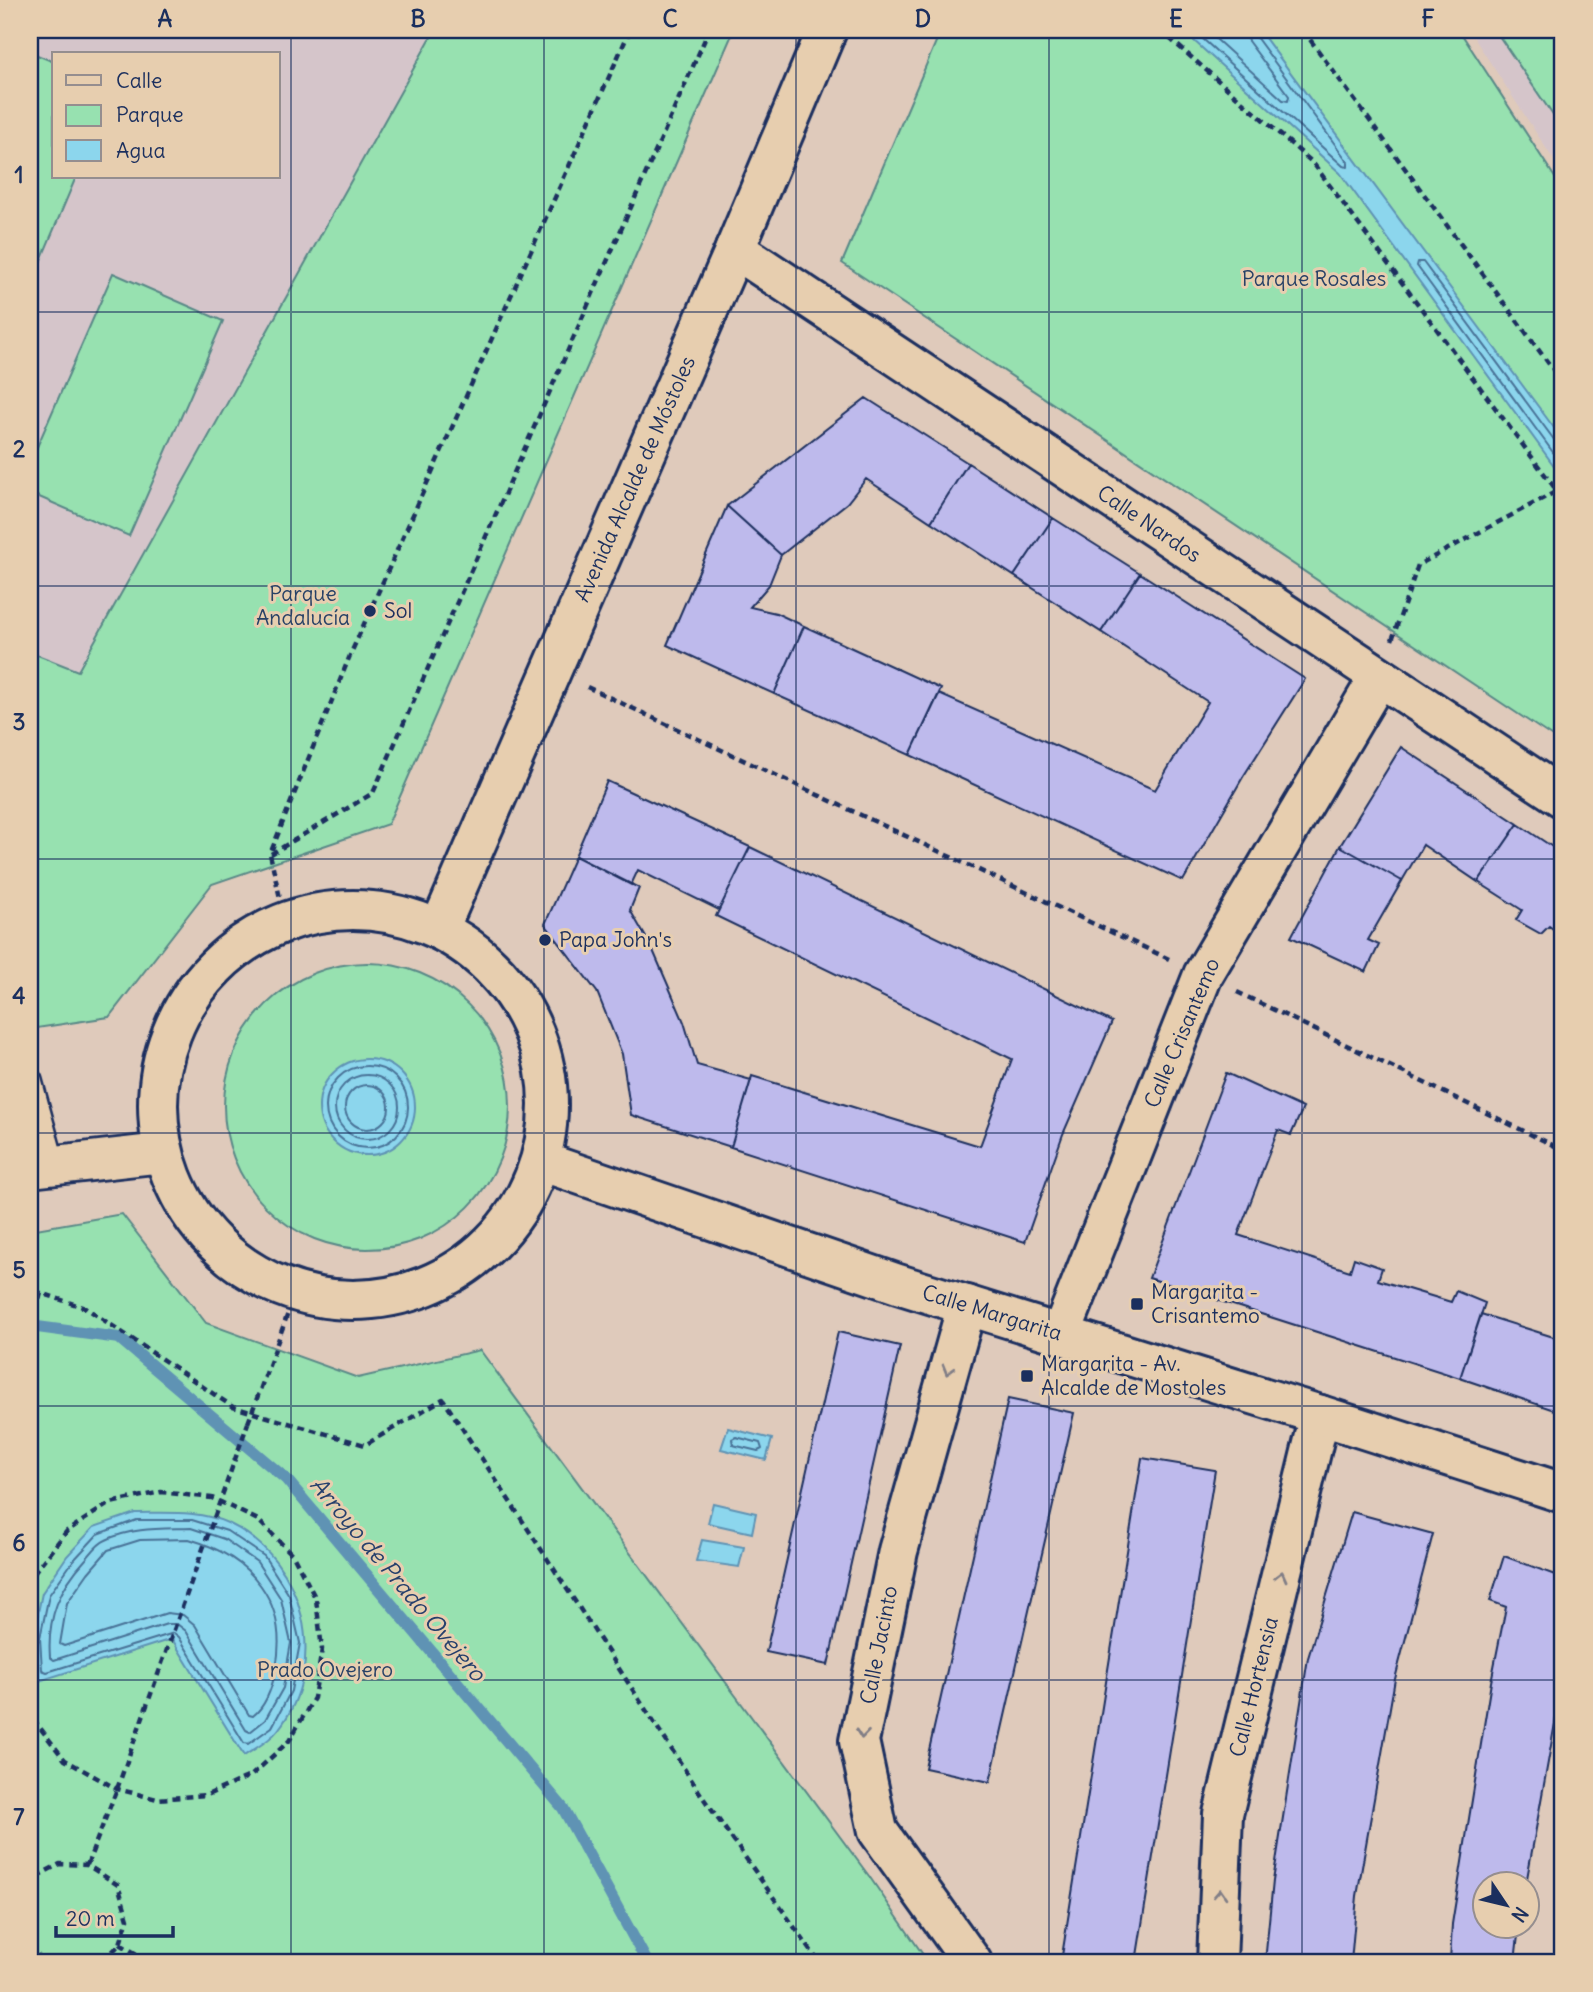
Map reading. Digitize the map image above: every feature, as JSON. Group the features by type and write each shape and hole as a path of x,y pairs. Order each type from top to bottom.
{"street":[{"name":"Avenida Alcalde de Móstoles","path":"440,927 735,250 827,30"},
{"name":"Calle Nardos","path":"735,250 1563,798"},
{"name":"Calle Crisantemo","path":"1061,1334 1203,975 1379,677"},
{"path":"364,907 440,927 512,985 548,1070 543,1162 506,1230 447,1279 372,1302 295,1294 236,1263 190,1215 162,1153 159,1082 179,1013 224,957 285,920 364,907"},
{"path":"41,1166 162,1153"},
{"name":"Calle Margarita","path":"543,1162 898,1284 1563,1493"},
{"name":"Calle Jacinto","path":"967,1305 898,1551 859,1741 878,1831 972,1962"},
{"name":"Calle Hortensia","path":"1217,1962 1223,1814 1320,1415"}],"lane":[{"path":"30,1081 41,1166"}],"path":[{"path":"285,920 270,854 351,653 630,30"},
{"path":"270,854 373,793 709,30"},
{"path":"1160,30 1313,163 1563,499"},
{"path":"1303,30 1563,383"},
{"path":"1379,677 1418,565 1557,491 1563,478"},
{"path":"552,671 1203,975 1563,1150"},
{"path":"30,1334 41,1293 86,1308 233,1408 365,1445 443,1399 704,1799 818,1962"},
{"path":"88,1864 295,1294"},
{"path":"30,1585 35,1571 67,1531 110,1503 160,1492 212,1498 258,1520 293,1555 316,1599 322,1649 313,1698 289,1741 252,1775 206,1795 157,1799 117,1789 65,1760 34,1720 30,1708"},
{"path":"30,1887 39,1875 60,1864 88,1864 118,1885 128,1919 120,1944 104,1962"},
{"path":"120,1944 150,1962"},
{"path":"30,1945 43,1962"}],"shaded area":[{"path":"30,30 435,30 77,671 30,652"},
{"path":"1469,30 1563,30 1563,174"}],"green space":[{"name":"Parque Andalucía","path":"435,30 734,30 388,824 212,884 109,1017 37,1028 30,1026 30,652 78,671"},
{"name":"Parque Rosales","path":"941,30 1459,30 1563,190 1563,744 842,263"},
{"path":"1495,30 1563,30 1563,130"},
{"path":"30,52 52,61 52,178 76,178 30,286"},
{"path":"113,273 223,321 129,536 30,493 30,463"},
{"path":"353,963 381,963 409,969 435,979 458,995 478,1015 500,1051 508,1078 508,1134 494,1174 478,1197 458,1217 435,1233 409,1243 381,1249 353,1249 325,1243 299,1233 276,1217 256,1197 240,1174 230,1148 224,1120 224,1092 230,1064 240,1038 256,1015 276,995 299,979 325,969"},
{"name":"Prado Ovejero","path":"122,1214 206,1323 358,1378 480,1350 869,1876 928,1962 30,1962 30,1230"}],"water":[{"path":"1182,30 1259,30 1563,440 1563,478 1340,173"},
{"path":"367,1059 385,1062 401,1073 412,1089 415,1107 412,1125 401,1141 385,1152 367,1155 349,1152 333,1141 322,1125 319,1107 322,1089 333,1073 349,1062"},
{"path":"728,1428 772,1439 766,1460 721,1449"},
{"path":"713,1503 756,1513 752,1533 708,1523"},
{"path":"135,1513 195,1514 230,1524 256,1540 276,1562 292,1588 302,1616 305,1645 303,1675 294,1704 278,1730 244,1756 172,1639 36,1682 33,1637 42,1593 67,1556 94,1527"},
{"path":"702,1540 744,1547 739,1567 696,1561"}],"building":[{"path":"866,398 968,463 931,522 866,479 847,503 781,555 727,506"},
{"path":"968,463 1053,518 1014,576 931,522"},
{"path":"727,506 781,555 769,585 750,607 776,613 804,626 774,694 667,645"},
{"path":"1053,518 1140,573 1101,632 1014,576"},
{"path":"1140,573 1305,679 1243,777 1183,881 910,755 939,694 1155,790 1208,702 1101,632"},
{"path":"804,626 941,689 910,755 774,694"},
{"path":"1401,747 1518,824 1478,882 1423,845 1402,881 1340,846"},
{"path":"607,781 750,847 719,910 638,870 631,885 575,856"},
{"path":"1518,824 1563,854 1563,936 1549,926 1541,934 1516,920 1522,910 1478,882"},
{"path":"1340,846 1402,881 1368,940 1379,945 1366,972 1291,937"},
{"path":"750,847 1112,1022 1063,1134 1025,1242 731,1147 752,1076 980,1146 1012,1059 716,916"},
{"path":"575,856 639,888 630,910 652,948 684,1022 697,1065 751,1080 731,1147 631,1115 622,1054 597,992 545,924"},
{"path":"1226,1073 1303,1108 1291,1135 1278,1130 1238,1235 1350,1271 1354,1258 1382,1268 1378,1280 1451,1302 1456,1291 1485,1303 1460,1378 1149,1278"},
{"path":"1481,1314 1563,1340 1563,1413 1460,1378"},
{"path":"838,1332 900,1346 828,1665 766,1652"},
{"path":"1008,1399 1074,1413 990,1782 925,1768"},
{"path":"1142,1458 1215,1470 1136,1962 1061,1962"},
{"path":"1352,1512 1433,1534 1395,1679 1357,1896 1351,1962 1265,1962 1273,1881 1308,1658"},
{"path":"1504,1556 1563,1578 1563,1679 1529,1870 1470,1870 1470,1940 1517,1940 1515,1962 1450,1962 1452,1924 1491,1682 1506,1607 1490,1601"}],"waterway":[{"name":"Arroyo de Prado Ovejero","path":"30,1326 119,1338 286,1479 563,1808 647,1962"}],"place":[{"name":"Sol","path":"370,611"},
{"name":"Papa John's","path":"545,940"},
{"name":"Margarita - Crisantemo","path":"1137,1304"},
{"name":"Margarita - Av. Alcalde de Mostoles","path":"1027,1376"}]}
